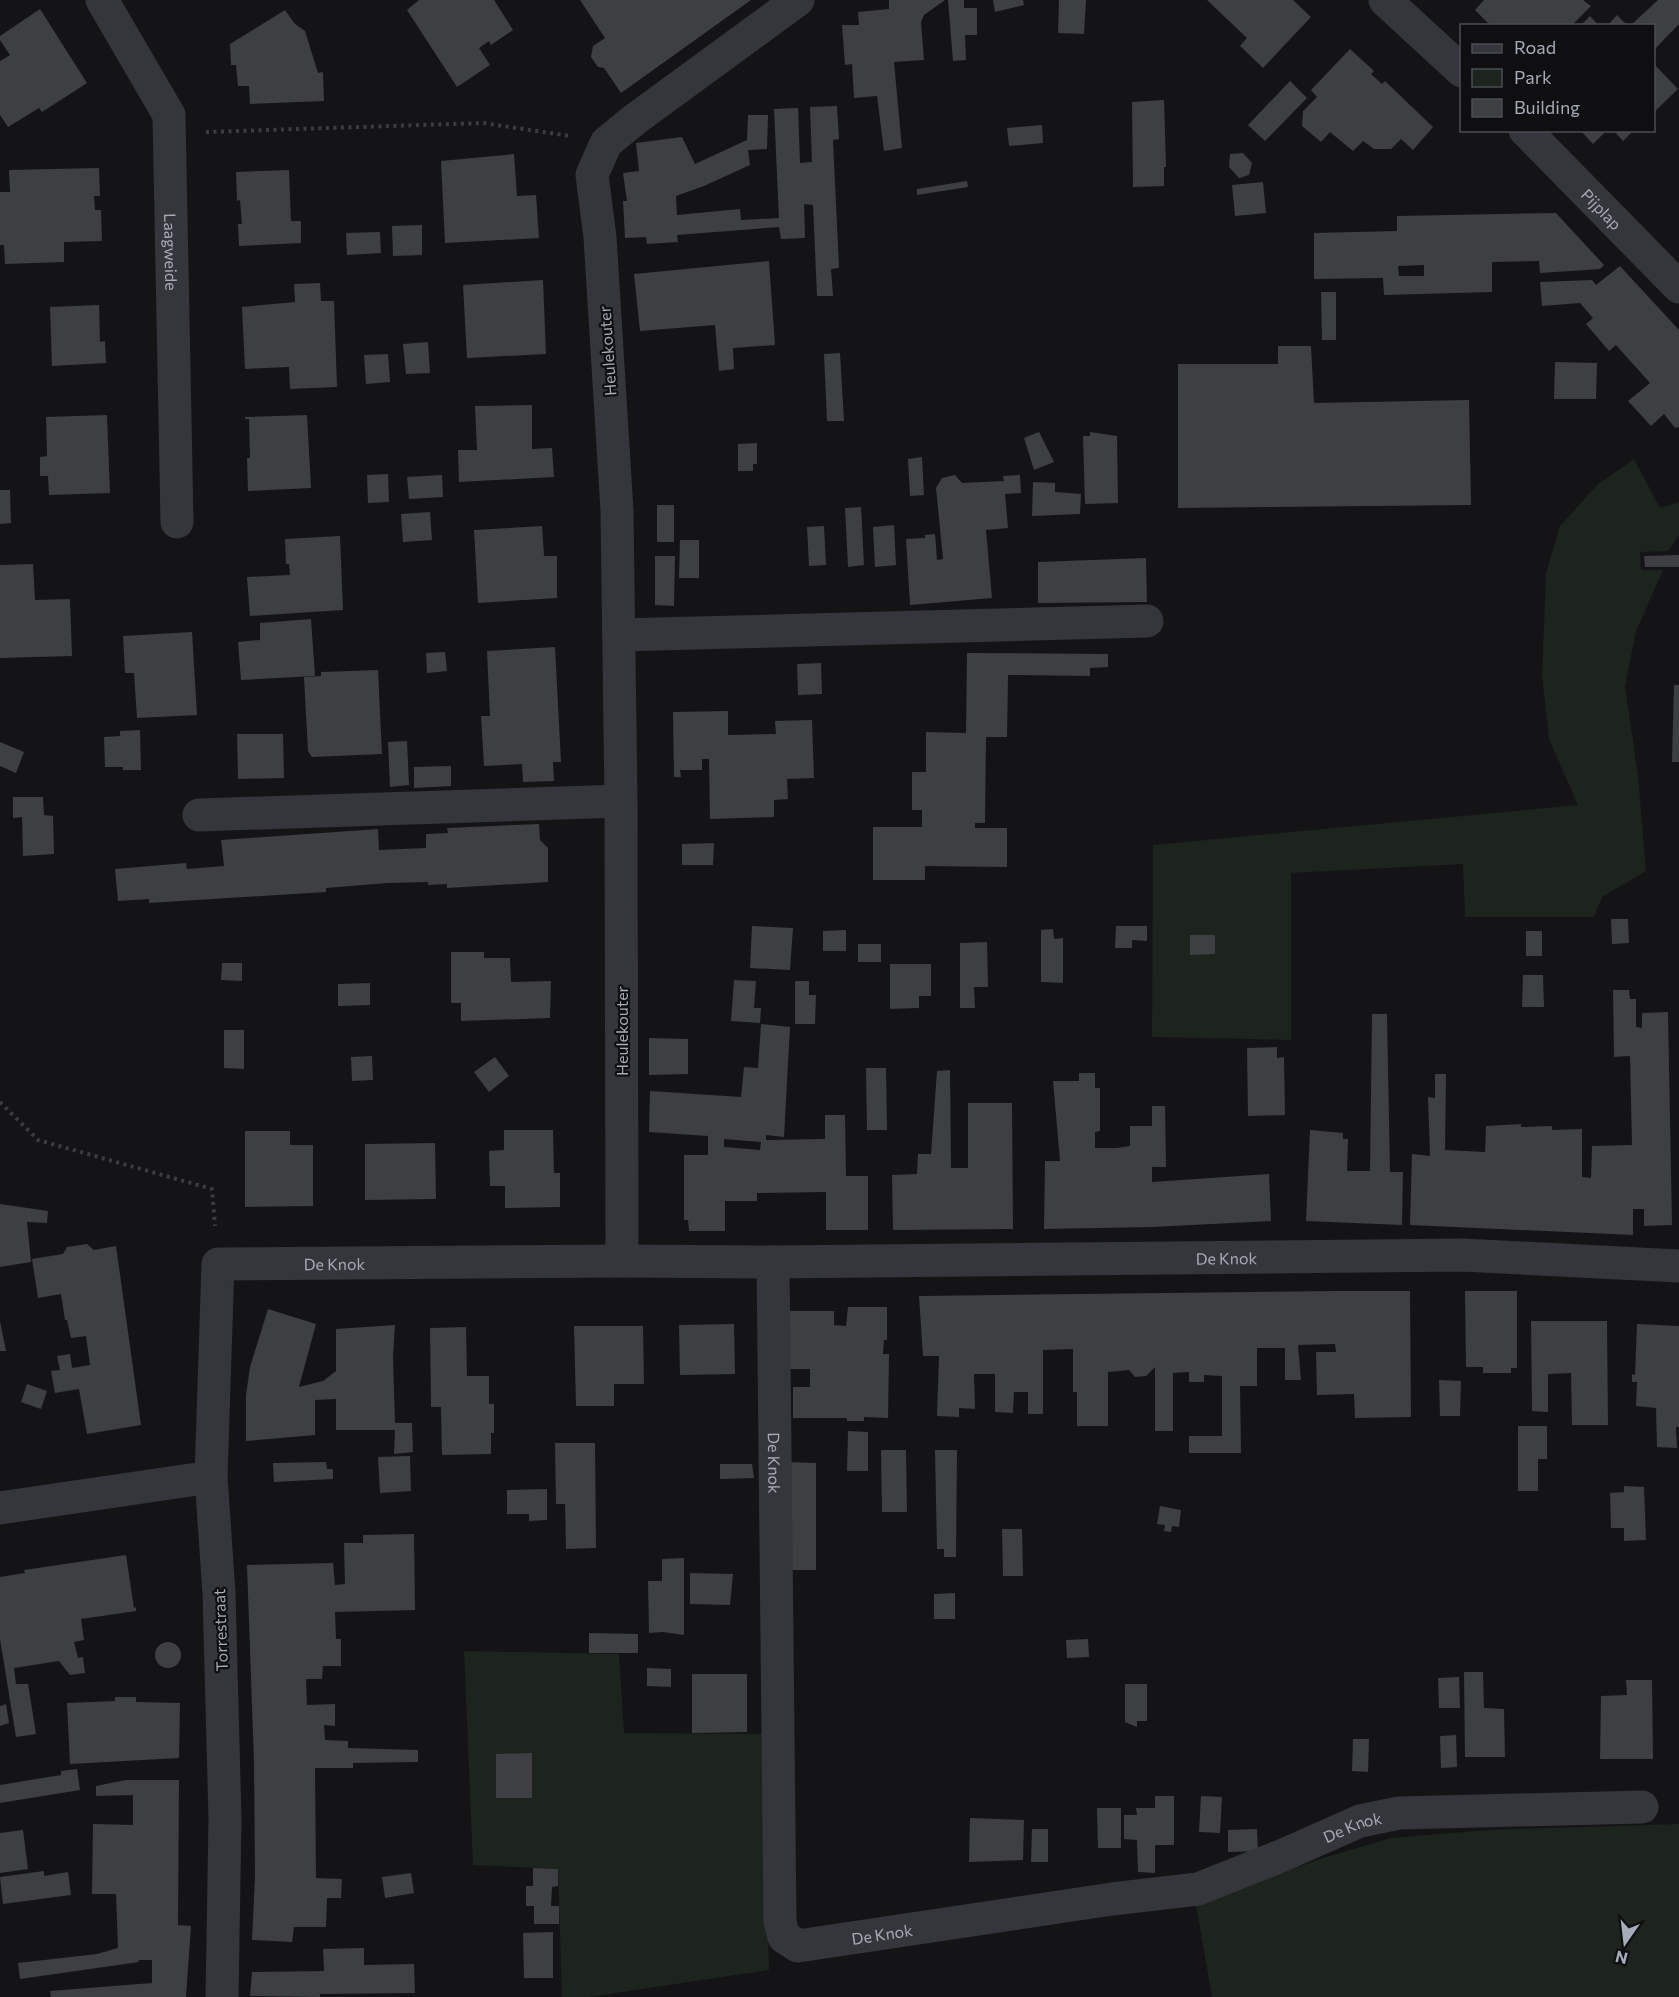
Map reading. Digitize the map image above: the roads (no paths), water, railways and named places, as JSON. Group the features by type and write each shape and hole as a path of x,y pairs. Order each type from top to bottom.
{"street":[{"name":"Laagweide","path":"102,0 169,115 177,522"},
{"name":"Heulekouter","path":"622,1261 621,801 617,511 600,237 592,175 606,143 798,0"},
{"path":"1385,0 1460,70"},
{"name":"Pijplap","path":"1527,132 1679,287"},
{"path":"619,635 1147,621"},
{"path":"199,815 621,801"},
{"name":"De Knok","path":"211,1477 218,1264 773,1262 1463,1255 1679,1266"},
{"name":"De Knok","path":"773,1262 780,1922 784,1937 798,1946 1198,1888 1281,1856 1360,1821 1399,1813 1642,1806"},
{"path":"0,1508 211,1477"},
{"name":"Torrestraat","path":"211,1477 219,1593 225,1820 222,1997"}]}
